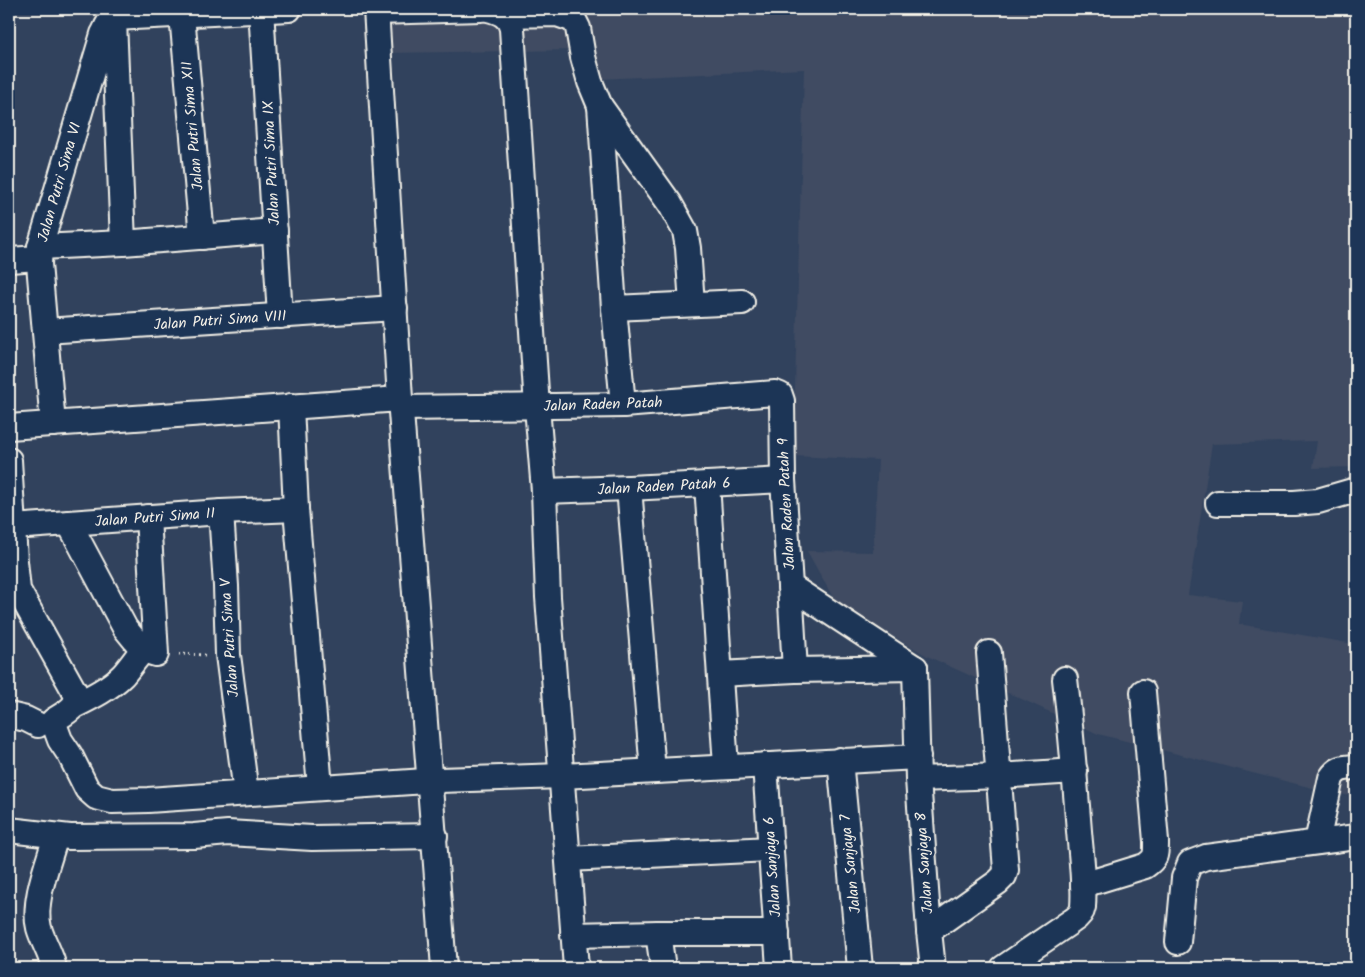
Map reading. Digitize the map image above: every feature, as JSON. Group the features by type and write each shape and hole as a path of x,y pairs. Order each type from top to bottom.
{"street":[{"path":"123,243 109,26 182,15 289,9"},
{"path":"444,968 400,403 376,10 481,9"},
{"name":"Jalan Putri Sima IX","path":"261,10 280,316"},
{"path":"496,12 557,14 574,20 578,28 590,82 600,106 670,204 685,231 692,304"},
{"path":"496,12 509,19 512,29 544,491 548,597 576,968"},
{"name":"Jalan Putri Sima XII","path":"182,15 202,237"},
{"name":"Jalan Putri Sima VI","path":"53,424 39,252 109,26"},
{"path":"600,106 614,308 623,405"},
{"path":"9,260 39,252 123,243 275,231"},
{"path":"614,308 742,302"},
{"name":"Jalan Putri Sima VIII","path":"45,331 395,308"},
{"name":"Jalan Raden Patah","path":"9,427 292,406 400,403 425,408 537,407 623,405 775,393 780,396"},
{"name":"Jalan Raden Patah 9","path":"780,396 782,401 783,480 790,586 915,668"},
{"path":"292,406 296,509 320,788"},
{"path":"9,460 18,590 76,694 76,705"},
{"name":"Jalan Raden Patah 6","path":"544,491 783,480"},
{"path":"707,484 726,766"},
{"path":"629,488 653,771"},
{"path":"1218,503 1294,503 1318,501 1356,490"},
{"name":"Jalan Putri Sima II","path":"13,526 221,512 296,509"},
{"name":"Jalan Putri Sima V","path":"221,512 228,655 246,793"},
{"path":"148,517 149,652 110,685 53,721 60,740 70,755 87,790 96,797 112,801 460,779 562,776 840,760 1000,776 1075,771"},
{"path":"69,523 125,628 149,652"},
{"path":"790,586 795,670"},
{"path":"929,930 989,888 1004,876 1006,870 989,653"},
{"path":"720,674 795,670 915,668 918,768"},
{"path":"1003,968 1077,917 1083,908 1075,771 1065,679"},
{"path":"1083,885 1145,866 1156,857 1143,692"},
{"path":"9,715 26,718 38,725"},
{"name":"Jalan Sanjaya 7","path":"840,760 860,968"},
{"name":"Jalan Sanjaya 6","path":"765,765 779,968"},
{"path":"1317,842 1331,778 1335,771 1356,767"},
{"name":"Jalan Sanjaya 8","path":"918,768 933,968"},
{"path":"222,795 225,834"},
{"path":"9,830 70,837 225,834 312,838 435,836"},
{"path":"54,968 39,927 37,915 38,900 56,836"},
{"path":"1178,942 1184,878 1190,863 1206,857 1356,836"},
{"path":"568,859 771,849"},
{"path":"658,933 663,968"},
{"path":"574,935 777,933"}],"path":[{"path":"149,652 228,655"}],"shaded area":[{"path":"385,9 1356,9 1356,467 1313,468 1317,441 1212,444 1188,595 1242,601 1239,624 1354,644 1350,681 1356,682 1356,796 1336,794 1098,734 927,656 836,603 807,551 873,552 878,460 793,456 804,69 579,80 574,50 388,53"}]}
